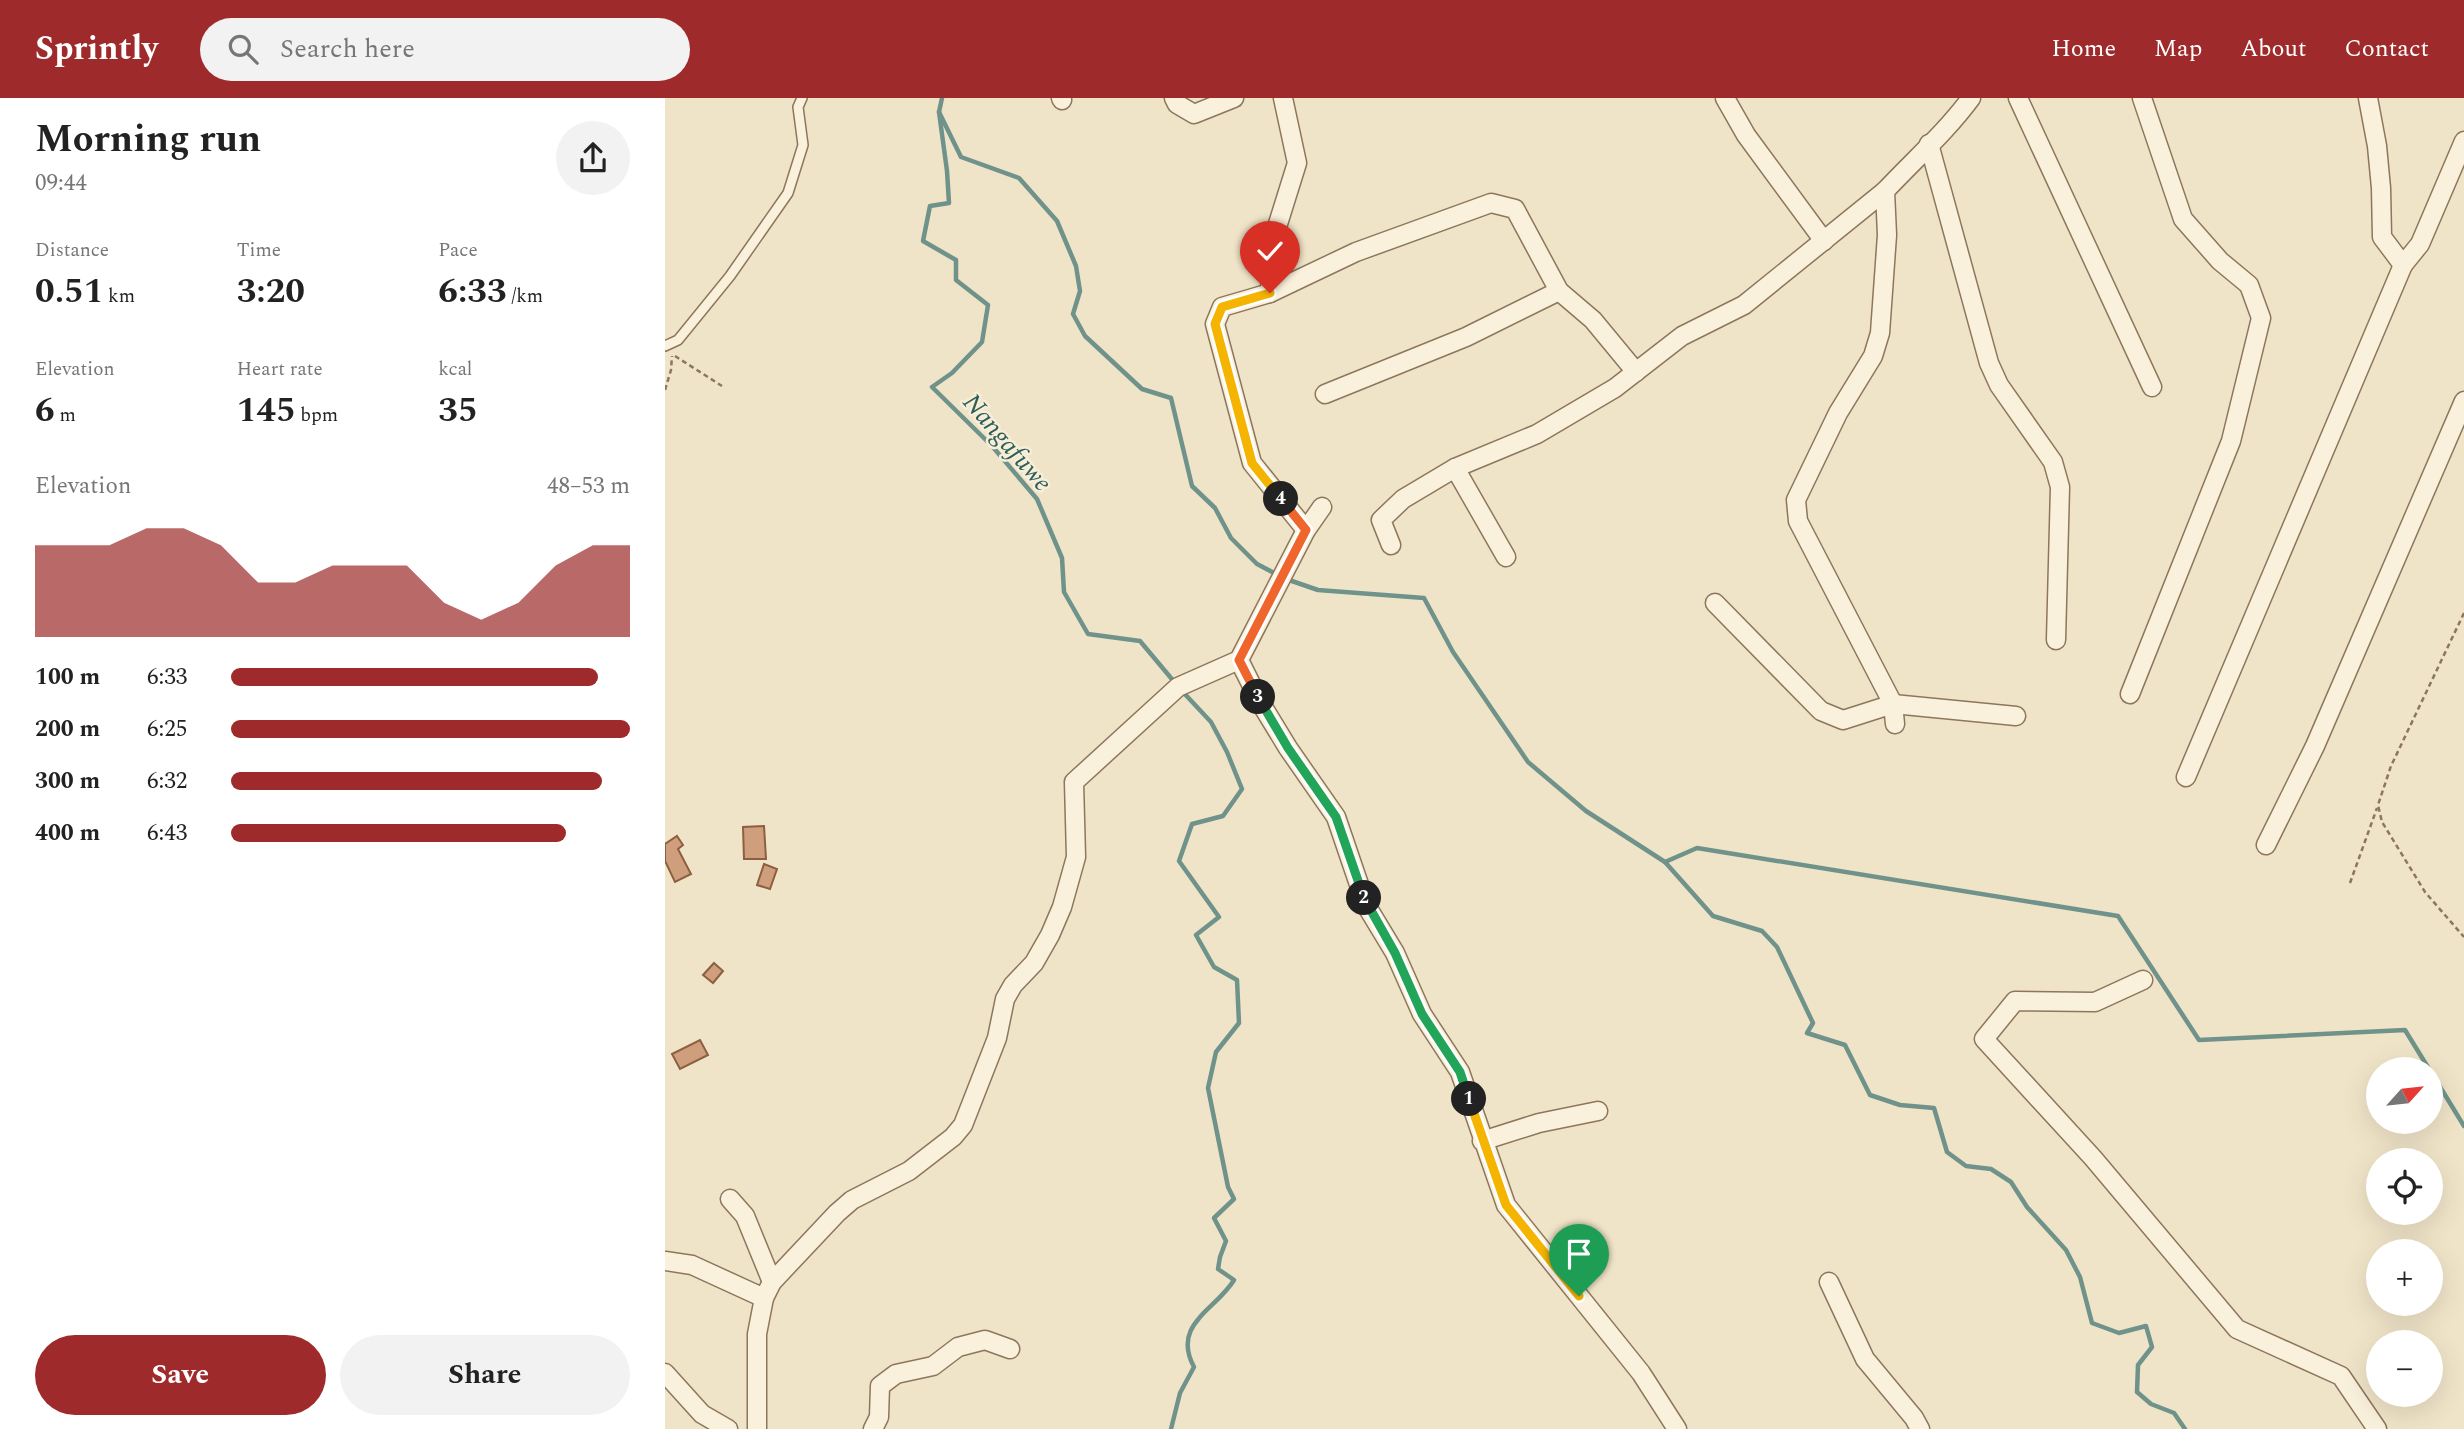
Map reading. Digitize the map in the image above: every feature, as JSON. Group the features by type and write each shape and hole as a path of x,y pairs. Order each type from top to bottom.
{"street":[{"path":"1174,98 1177,104 1193,114 1234,98"},
{"path":"1270,293 1272,243 1297,163 1283,98"},
{"path":"1725,98 1746,135 1824,241"},
{"path":"1391,545 1381,520 1403,499 1455,468 1537,434 1615,388 1682,336 1744,305 1885,191 1929,144 1951,125 1971,98"},
{"path":"2018,98 2152,387"},
{"path":"2130,694 2231,440 2262,318 2249,285 2220,261 2183,219 2141,98"},
{"path":"2368,98 2377,146 2382,237 2403,265"},
{"path":"2186,777 2403,265 2420,244 2464,141"},
{"path":"1929,144 1989,363 1999,385 2053,462 2060,487 2056,640"},
{"path":"1885,191 1887,235 1880,333 1873,356 1838,413 1796,500 1798,522 1893,704 1895,724"},
{"path":"1306,530 1252,463 1215,324 1222,307 1270,293 1356,252 1491,203 1515,208 1559,291 1593,320 1636,372"},
{"path":"1325,394 1466,337 1559,291"},
{"path":"2266,845 2315,746 2464,401"},
{"path":"1455,468 1506,557"},
{"path":"757,1429 757,1334 768,1290 852,1200 909,1171 953,1137 963,1125 997,1038 1005,999 1013,985 1034,963 1050,936 1062,907 1076,857 1074,782 1178,687 1239,660 1306,530 1322,507"},
{"path":"1715,603 1821,711 1843,720 1893,704 2016,716"},
{"path":"1239,660 1288,748 1336,817 1366,905 1395,953 1422,1014 1460,1072 1506,1205 1641,1373 1677,1429"},
{"path":"2143,980 2095,1002 2015,1001 1984,1039 2093,1158 2237,1329 2341,1377 2377,1429"},
{"path":"1482,1141 1539,1123 1598,1111"},
{"path":"730,1199 745,1216 768,1290"},
{"path":"665,1261 692,1265 768,1290"},
{"path":"1829,1282 1865,1360 1915,1418 1920,1429"},
{"path":"873,1429 879,1417 880,1386 896,1374 933,1366 958,1347 985,1340 1010,1349"},
{"path":"665,1373 702,1414 728,1429"}],"lane":[{"path":"665,346 678,340 730,276 788,193 803,145 798,107 802,98"}],"path":[{"path":"665,390 672,354 678,340"},
{"path":"672,354 722,386"},
{"path":"2350,883 2391,766 2464,613"},
{"path":"2378,805 2382,822 2425,892 2464,937"}],"building":[{"path":"764,826 766,859 744,859 743,827"},
{"path":"677,836 683,845 678,849 691,874 675,882 665,861 665,844"},
{"path":"764,864 777,869 770,889 757,885"},
{"path":"714,963 723,971 713,983 703,975"},
{"path":"700,1040 708,1055 680,1069 672,1054"}],"waterway":[{"name":"Nangafuwe","path":"942,98 939,112 949,203 930,206 923,241 956,260 956,280 988,305 982,342 952,373 932,387 992,446 1037,499 1062,558 1064,592 1088,634 1140,641 1176,684"},
{"path":"939,112 961,157 1019,178 1057,221 1076,266 1080,291 1073,314 1085,336 1142,389 1171,398 1192,486 1215,508 1231,538 1257,564 1278,575"},
{"path":"1286,579 1318,590 1424,598 1453,652 1528,762 1586,811 1665,862 1713,916 1762,931 1777,947 1813,1023 1807,1033 1845,1045 1870,1095 1900,1105 1934,1108 1947,1152 1966,1166 1991,1169 2011,1182 2027,1207 2066,1250 2080,1277 2092,1323 2119,1333 2146,1326 2152,1347 2138,1365 2137,1392 2151,1404 2174,1413 2185,1429"},
{"name":"Nangafuwe","path":"1171,1429 1180,1393 1194,1367 1188,1352 1188,1339 1192,1328 1234,1280 1218,1269 1226,1241 1214,1218 1234,1199 1228,1187 1208,1088 1216,1052 1239,1023 1237,980 1214,967 1196,935 1219,917 1179,861 1192,824 1223,816 1242,789 1211,722 1182,691"},
{"path":"1665,862 1697,848 2118,916 2199,1040 2405,1030 2422,1057"},
{"path":"2443,1092 2464,1126"}],"route":[{"path":"1270,293 1222,307 1215,324 1252,463 1306,530 1239,660 1288,748 1336,817 1366,905 1395,953 1422,1014 1460,1072 1506,1205 1579,1296"}]}
